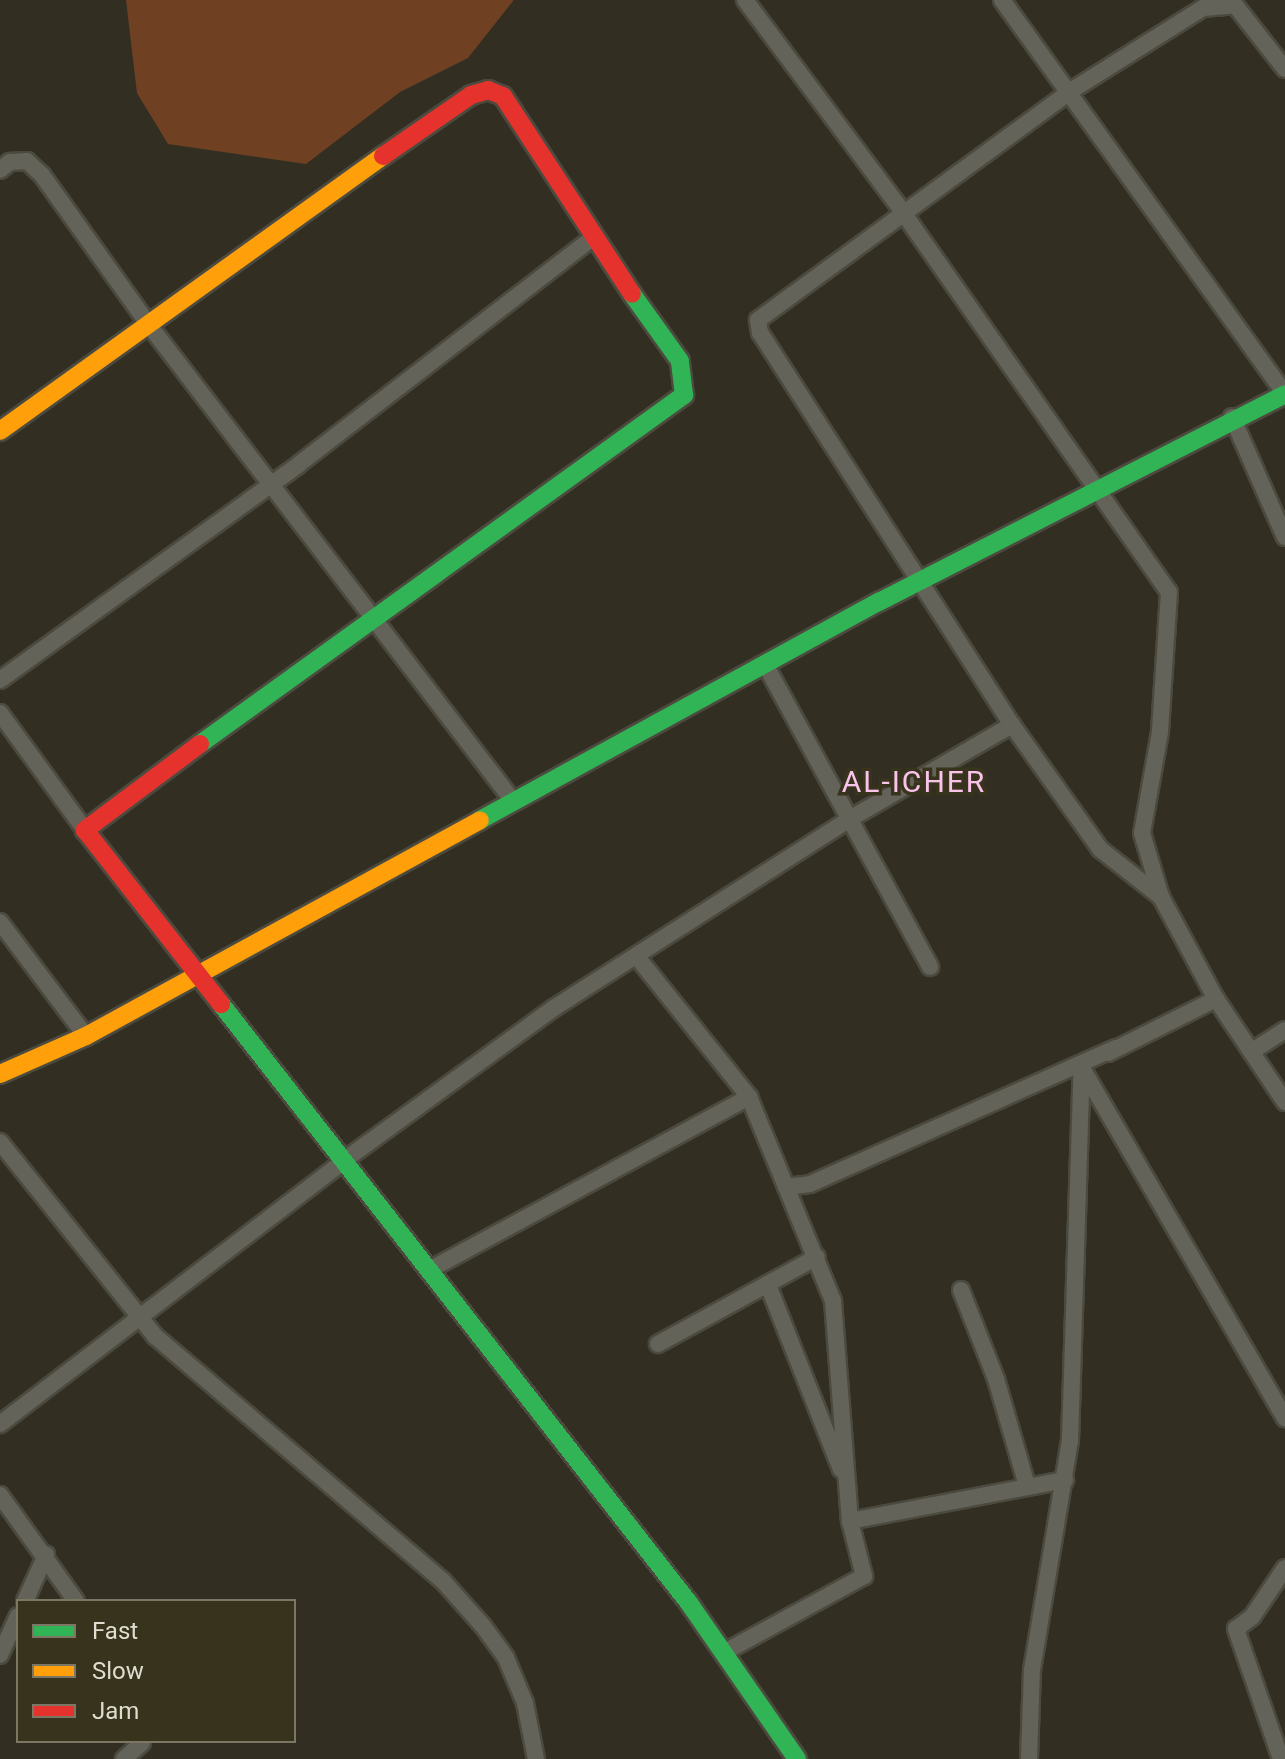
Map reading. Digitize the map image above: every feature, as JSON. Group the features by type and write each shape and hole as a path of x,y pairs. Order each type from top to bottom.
{"street":[{"path":"745,0 902,211 1171,601 1160,732 1142,833 1161,897 1216,999 1285,1102"},
{"path":"0,1074 86,1036 765,664 1097,490 1196,442 1232,417 1285,394 1002,0"},
{"path":"1161,897 1100,849 1012,725 760,333 758,320 902,211 1069,92 1217,4 1235,5 1285,69"},
{"path":"0,431 149,325 255,244 471,95 488,90 503,96 592,238 680,361 684,395 372,615 85,830"},
{"path":"0,170 10,162 27,161 42,175 149,325 513,801"},
{"path":"0,680 273,484 592,238"},
{"path":"1232,417 1285,537"},
{"path":"765,664 930,967"},
{"path":"0,713 197,975 431,1269 723,1653 797,1759"},
{"path":"0,1424 346,1159 554,1008 848,820 1012,725"},
{"path":"0,922 86,1036"},
{"path":"637,957 749,1097 833,1301 850,1521 864,1576 723,1653"},
{"path":"1082,1066 1216,999"},
{"path":"1251,1052 1285,1030"},
{"path":"786,1187 810,1184 1116,1048"},
{"path":"1082,1066 1285,1418"},
{"path":"1029,1759 1032,1670 1065,1480 1082,1066"},
{"path":"431,1269 749,1097"},
{"path":"0,1142 169,1349 443,1581 506,1658 525,1703 536,1759"},
{"path":"658,1344 817,1257"},
{"path":"768,1285 848,1486"},
{"path":"961,1290 996,1379 1027,1486"},
{"path":"850,1521 1065,1480"},
{"path":"0,1495 75,1599"},
{"path":"26,1599 46,1555"},
{"path":"1281,1759 1236,1629 1252,1617 1285,1568"},
{"path":"0,1655 16,1620"},
{"path":"124,1759 143,1748"}],"shaded area":[{"path":"126,0 513,1 468,58 400,92 306,164 168,144 137,93"}],"traffic: fast":[{"path":"200,744 684,395 680,361 632,294"},
{"path":"480,820 879,602 1285,394"},
{"path":"221,1004 689,1603 797,1759"}],"traffic: slow":[{"path":"0,431 383,156"},
{"path":"0,1074 86,1036 480,820"}],"traffic: jam":[{"path":"383,156 471,95 488,90 503,96 632,294"},
{"path":"200,744 85,830 221,1004"}],"district":[{"name":"AL-ICHER","path":"914,782"}]}
